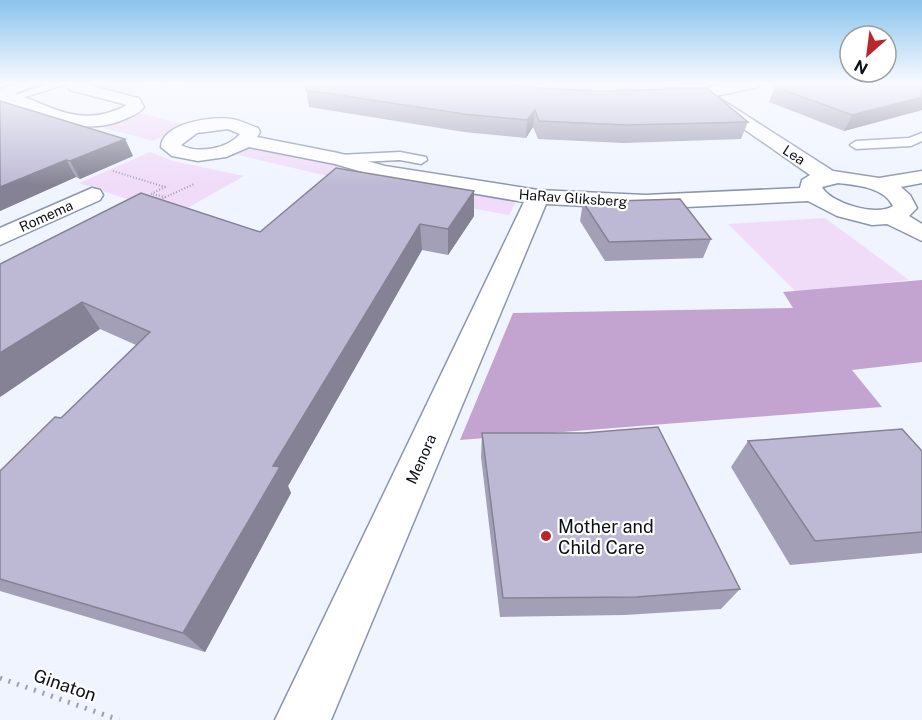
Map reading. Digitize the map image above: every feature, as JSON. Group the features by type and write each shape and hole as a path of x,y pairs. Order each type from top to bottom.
{"street":[{"path":"68,118 81,122 113,118"},
{"name":"Lea","path":"732,118 820,186 827,205 853,214 892,216"},
{"name":"HaRav Gliksberg","path":"246,141 338,159 383,172 538,197 645,202 820,186 851,178 877,185"},
{"path":"877,185 922,177"},
{"path":"877,185 904,202 905,208 892,216 922,234"},
{"name":"Romema","path":"0,237 92,195"},
{"name":"Menora","path":"303,720 538,197"}],"lane":[{"path":"856,145 918,142"},
{"name":"HaRav Gliksberg","path":"338,159 400,156 421,160"}],"path":[{"path":"106,169 165,187 151,194 167,198"},
{"path":"157,202 195,183"},
{"name":"Ginaton","path":"0,678 119,720"}],"shaded area":[{"path":"120,118 158,118 187,125 153,141 97,126"},
{"path":"251,146 453,191 517,200 509,215 443,203 234,154"},
{"path":"150,152 173,161 244,176 175,215 79,183"},
{"path":"825,218 909,280 796,292 728,224"},
{"path":"922,280 922,362 852,370 882,407 460,440 513,313 793,308 783,292"}],"building":[{"path":"0,118 55,118 125,139 70,161 66,160 0,187"},
{"path":"502,118 529,118 527,120"},
{"path":"538,118 743,118 748,122 627,125 539,121"},
{"path":"336,168 474,191 448,229 420,224 273,466 280,467 183,633 0,579 0,471 55,417 61,418 150,332 82,302 0,353 0,264 141,193 260,232"},
{"path":"680,199 711,239 609,242 583,202"},
{"path":"658,427 740,589 637,597 503,598 482,433 584,433"},
{"path":"902,429 922,451 922,532 815,541 748,441"}],"place":[{"name":"Mother and Child Care","path":"546,536"}]}
